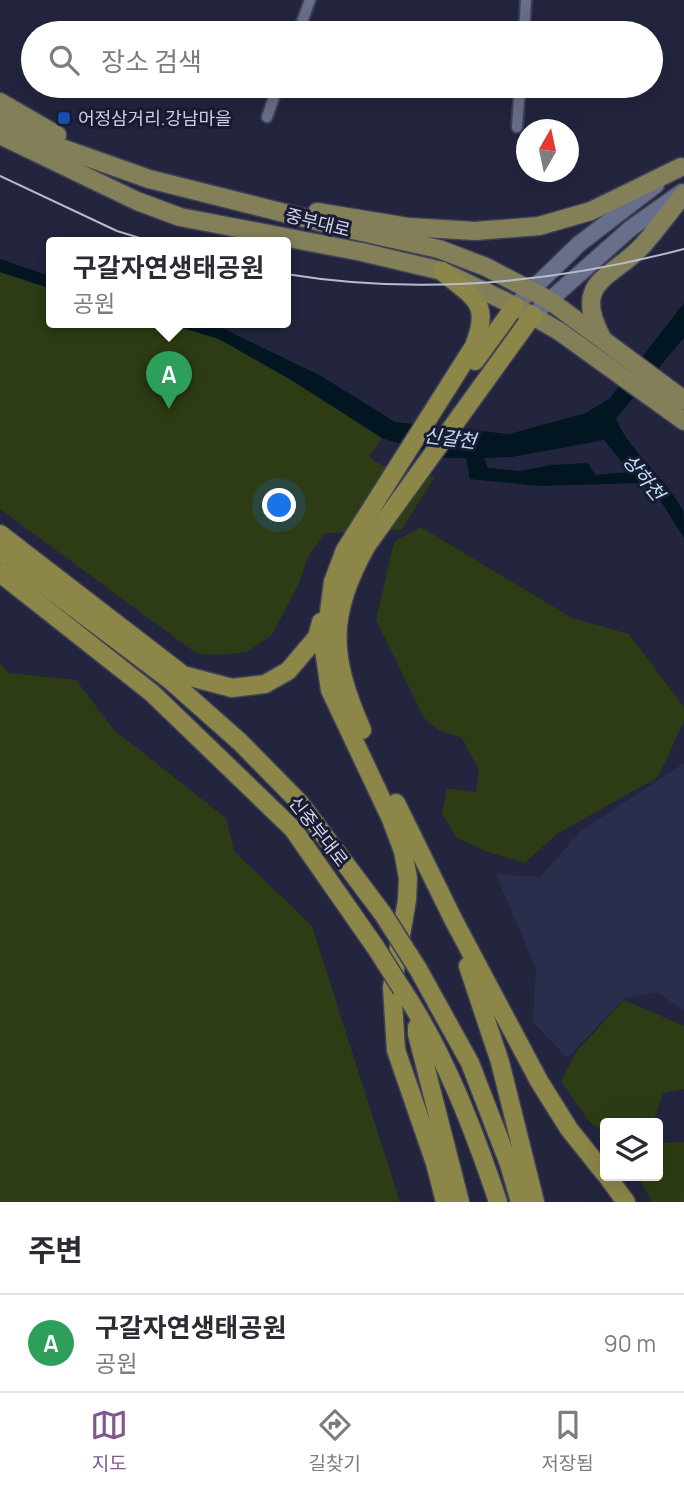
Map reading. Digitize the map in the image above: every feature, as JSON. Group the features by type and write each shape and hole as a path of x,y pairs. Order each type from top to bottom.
{"highway":[{"path":"0,534 183,675 232,688 265,684 288,671 317,637 345,550 474,345 480,331 481,312 476,298 442,271"},
{"path":"385,486 515,306"},
{"path":"533,315 367,545 351,573 340,605 338,663 345,692 374,760 453,919 539,1081 569,1129 600,1168"},
{"name":"신중부대로","path":"0,552 170,680 240,742 299,802 383,914 470,1063 509,1164 520,1202"},
{"name":"신중부대로","path":"0,573 152,693 293,829 418,1013 476,1136 498,1202"},
{"path":"333,582 324,650 330,690 403,850 408,878 407,900 392,987 396,1049 435,1163 445,1202"},
{"path":"453,919 500,1062 535,1202"},
{"path":"418,1013 417,1034 460,1202"},
{"path":"610,1181 626,1202"}],"main road":[{"path":"0,102 58,136 149,179"},
{"name":"중부대로","path":"0,119 53,145 149,179 439,248 486,267 549,300 605,343 615,360"},
{"name":"중부대로","path":"0,135 136,201 180,217 284,237"},
{"path":"0,149 126,206 180,217"},
{"path":"251,205 408,226 475,231 539,226 591,211 683,166"},
{"path":"515,306 603,224 683,166"},
{"path":"533,315 631,228 684,192"},
{"path":"605,343 593,321 591,302 597,282 641,247 684,192"},
{"name":"중부대로","path":"291,238 442,271 533,315 615,360"},
{"path":"615,360 684,400"},
{"path":"615,360 684,421"}],"street":[{"path":"302,21 310,0"},
{"path":"525,21 526,0"},
{"path":"267,117 274,98"},
{"path":"518,119 519,98"}],"shaded area":[{"path":"684,763 684,1011 657,992 625,998 567,1058 533,1022 536,969 496,874 540,877 581,831"}],"green space":[{"path":"0,272 46,287 46,328 183,328 219,339 293,381 382,438 369,457 381,465 435,477 401,530 325,533 309,555 298,585 272,635 247,652 216,655 196,653 0,509"},
{"path":"421,527 572,618 629,634 684,707 684,721 658,777 557,834 525,863 488,852 457,838 442,814 447,788 476,792 479,770 462,738 439,730 424,718 376,620 394,542"},
{"path":"0,663 9,673 76,680 114,730 226,818 234,851 312,926 400,1202 0,1202"},
{"path":"624,1000 684,1026 684,1089 663,1093 655,1118 600,1118 600,1130 588,1120 561,1081 577,1051"},
{"path":"684,1142 684,1202 652,1202 641,1181 663,1181 663,1143"}],"water":[{"path":"0,259 46,275 46,287 0,272"},
{"path":"684,303 684,338 616,418 629,441 668,488 683,511 684,538 657,495 641,483 540,486 470,479 466,458 445,458 382,438 293,381 219,339 183,328 222,328 321,376 395,422 509,434 586,413 610,398","holes":["604,440 630,472 595,475 588,463 551,465 521,471 488,468 484,458 512,457"]}],"tram line":[{"path":"0,176 117,231 136,237"},
{"path":"291,275 386,284 486,282 586,270 684,249"}],"place":[{"name":"어정삼거리.강남마을","path":"64,118"},
{"name":"구갈자연생태공원","path":"169,409"}],"water label":[{"name":"신갈천","path":"450,438"},
{"name":"상하천","path":"644,477"}]}
